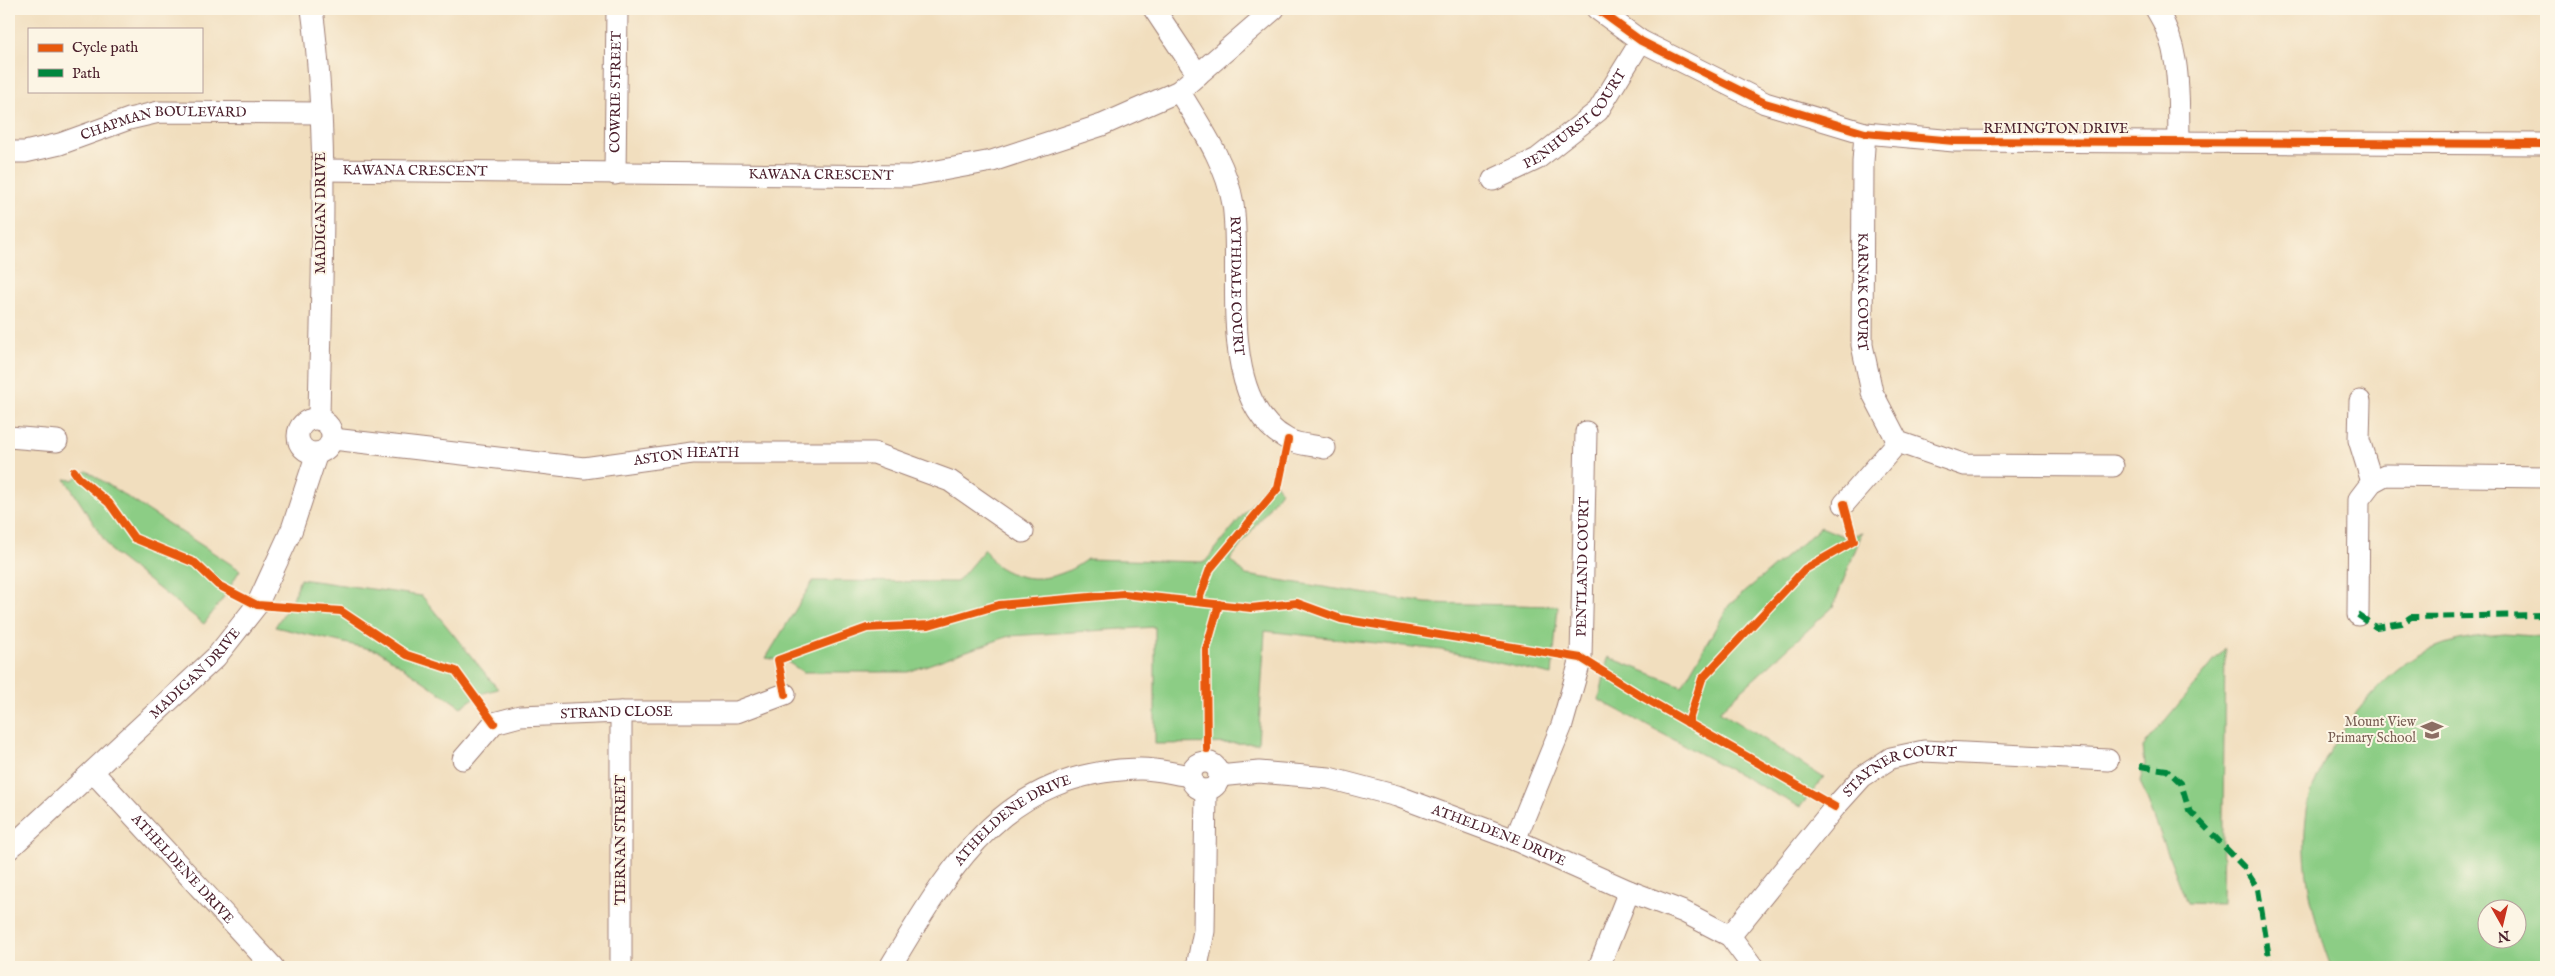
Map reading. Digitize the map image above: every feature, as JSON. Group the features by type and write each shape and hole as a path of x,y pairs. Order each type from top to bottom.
{"street":[{"name":"MADIGAN DRIVE","path":"312,9 319,61 323,170 319,419"},
{"name":"COWRIE STREET","path":"615,174 616,9"},
{"path":"1154,9 1198,74"},
{"name":"KAWANA CRESCENT","path":"323,170 910,176 992,161 1102,125 1179,91 1274,9"},
{"name":"REMINGTON DRIVE","path":"1596,9 1640,41 1765,103 1865,133 1954,141 2546,144"},
{"path":"2156,9 2169,36 2176,59 2179,141"},
{"name":"PENHURST COURT","path":"1494,180 1537,160 1598,111 1640,41"},
{"name":"RYTHDALE COURT","path":"1179,91 1210,143 1224,171 1232,203 1236,244 1237,348 1252,398 1267,422 1288,440 1325,448"},
{"name":"CHAPMAN BOULEVARD","path":"9,152 25,152 60,144 129,119 159,112 321,114"},
{"name":"KARNAK COURT","path":"1865,133 1863,162 1862,345 1872,392 1898,442"},
{"path":"2360,401 2359,440 2372,482"},
{"path":"319,419 330,426 333,439 327,449 317,453 304,450 298,438 298,432 306,421 319,419"},
{"name":"PENTLAND COURT","path":"1515,840 1562,725 1581,658 1586,432"},
{"path":"9,437 25,436 57,441"},
{"name":"ASTON HEATH","path":"333,439 584,468 692,453 874,453 950,481 1023,532"},
{"path":"1844,504 1898,442 1966,465 2113,466"},
{"name":"MADIGAN DRIVE","path":"9,849 216,657 256,605 292,529 317,453"},
{"path":"2358,615 2359,499 2372,482 2385,474 2546,477"},
{"name":"STRAND CLOSE","path":"464,759 494,723 520,716 621,712 738,712 785,694"},
{"name":"TIERNAN STREET","path":"621,712 621,967"},
{"name":"STAYNER COURT","path":"1730,936 1835,807 1862,777 1891,758 1924,751 2108,760"},
{"name":"ATHELDENE DRIVE","path":"890,967 963,855 1004,814 1037,792 1066,780 1101,772 1140,768 1205,781 1259,772 1329,778 1397,796 1515,840 1629,891 1684,912 1730,936 1753,967"},
{"name":"ATHELDENE DRIVE","path":"93,772 273,967"},
{"path":"1197,967 1204,931 1205,781"},
{"path":"1599,967 1629,891"}],"green space":[{"path":"87,471 240,570 204,624 112,552 65,479 73,480"},
{"path":"1272,479 1281,491 1230,560 1246,575 1426,603 1558,606 1552,675 1441,650 1265,631 1258,743 1155,744 1155,627 1009,636 908,672 803,672 786,661 766,658 813,581 957,582 985,549 997,566 1022,577 1033,578 1056,575 1077,566 1087,559 1205,562"},
{"path":"1821,527 1845,537 1862,533 1833,607 1719,711 1824,778 1800,807 1599,700 1608,657 1682,686 1729,605"},
{"path":"300,579 422,596 498,689 480,694 461,707 379,651 275,627 293,599"},
{"name":"Mount View Primary School","path":"2505,634 2546,637 2546,967 2331,967 2313,910 2306,870 2305,850 2307,811 2313,788 2323,764 2354,716 2372,694 2393,674 2413,659 2434,648 2469,638"},
{"path":"2225,648 2222,904 2187,903 2140,781 2145,764 2143,747"}],"marked path":[{"path":"2358,615 2376,627 2402,623 2411,617 2546,615"},
{"path":"2140,766 2167,770 2181,783 2189,810 2243,866 2258,889 2270,964"}],"cycle path":[{"path":"1597,9 1641,41 1765,103 1865,133 1954,141 2546,144"},
{"path":"1198,602 1210,569 1278,488 1288,440"},
{"path":"74,471 78,477 109,503 134,538 195,563 218,585 257,605 341,611 407,655 456,671 494,723"},
{"path":"1688,723 1702,679 1805,569 1854,541 1844,504"},
{"path":"785,694 778,660 867,628 929,625 999,605 1124,594 1251,608 1297,603 1341,619 1581,658 1643,697 1835,807"},
{"path":"1207,749 1206,650 1219,604"}],"place":[{"name":"Mount View Primary School","path":"2432,730"}]}
